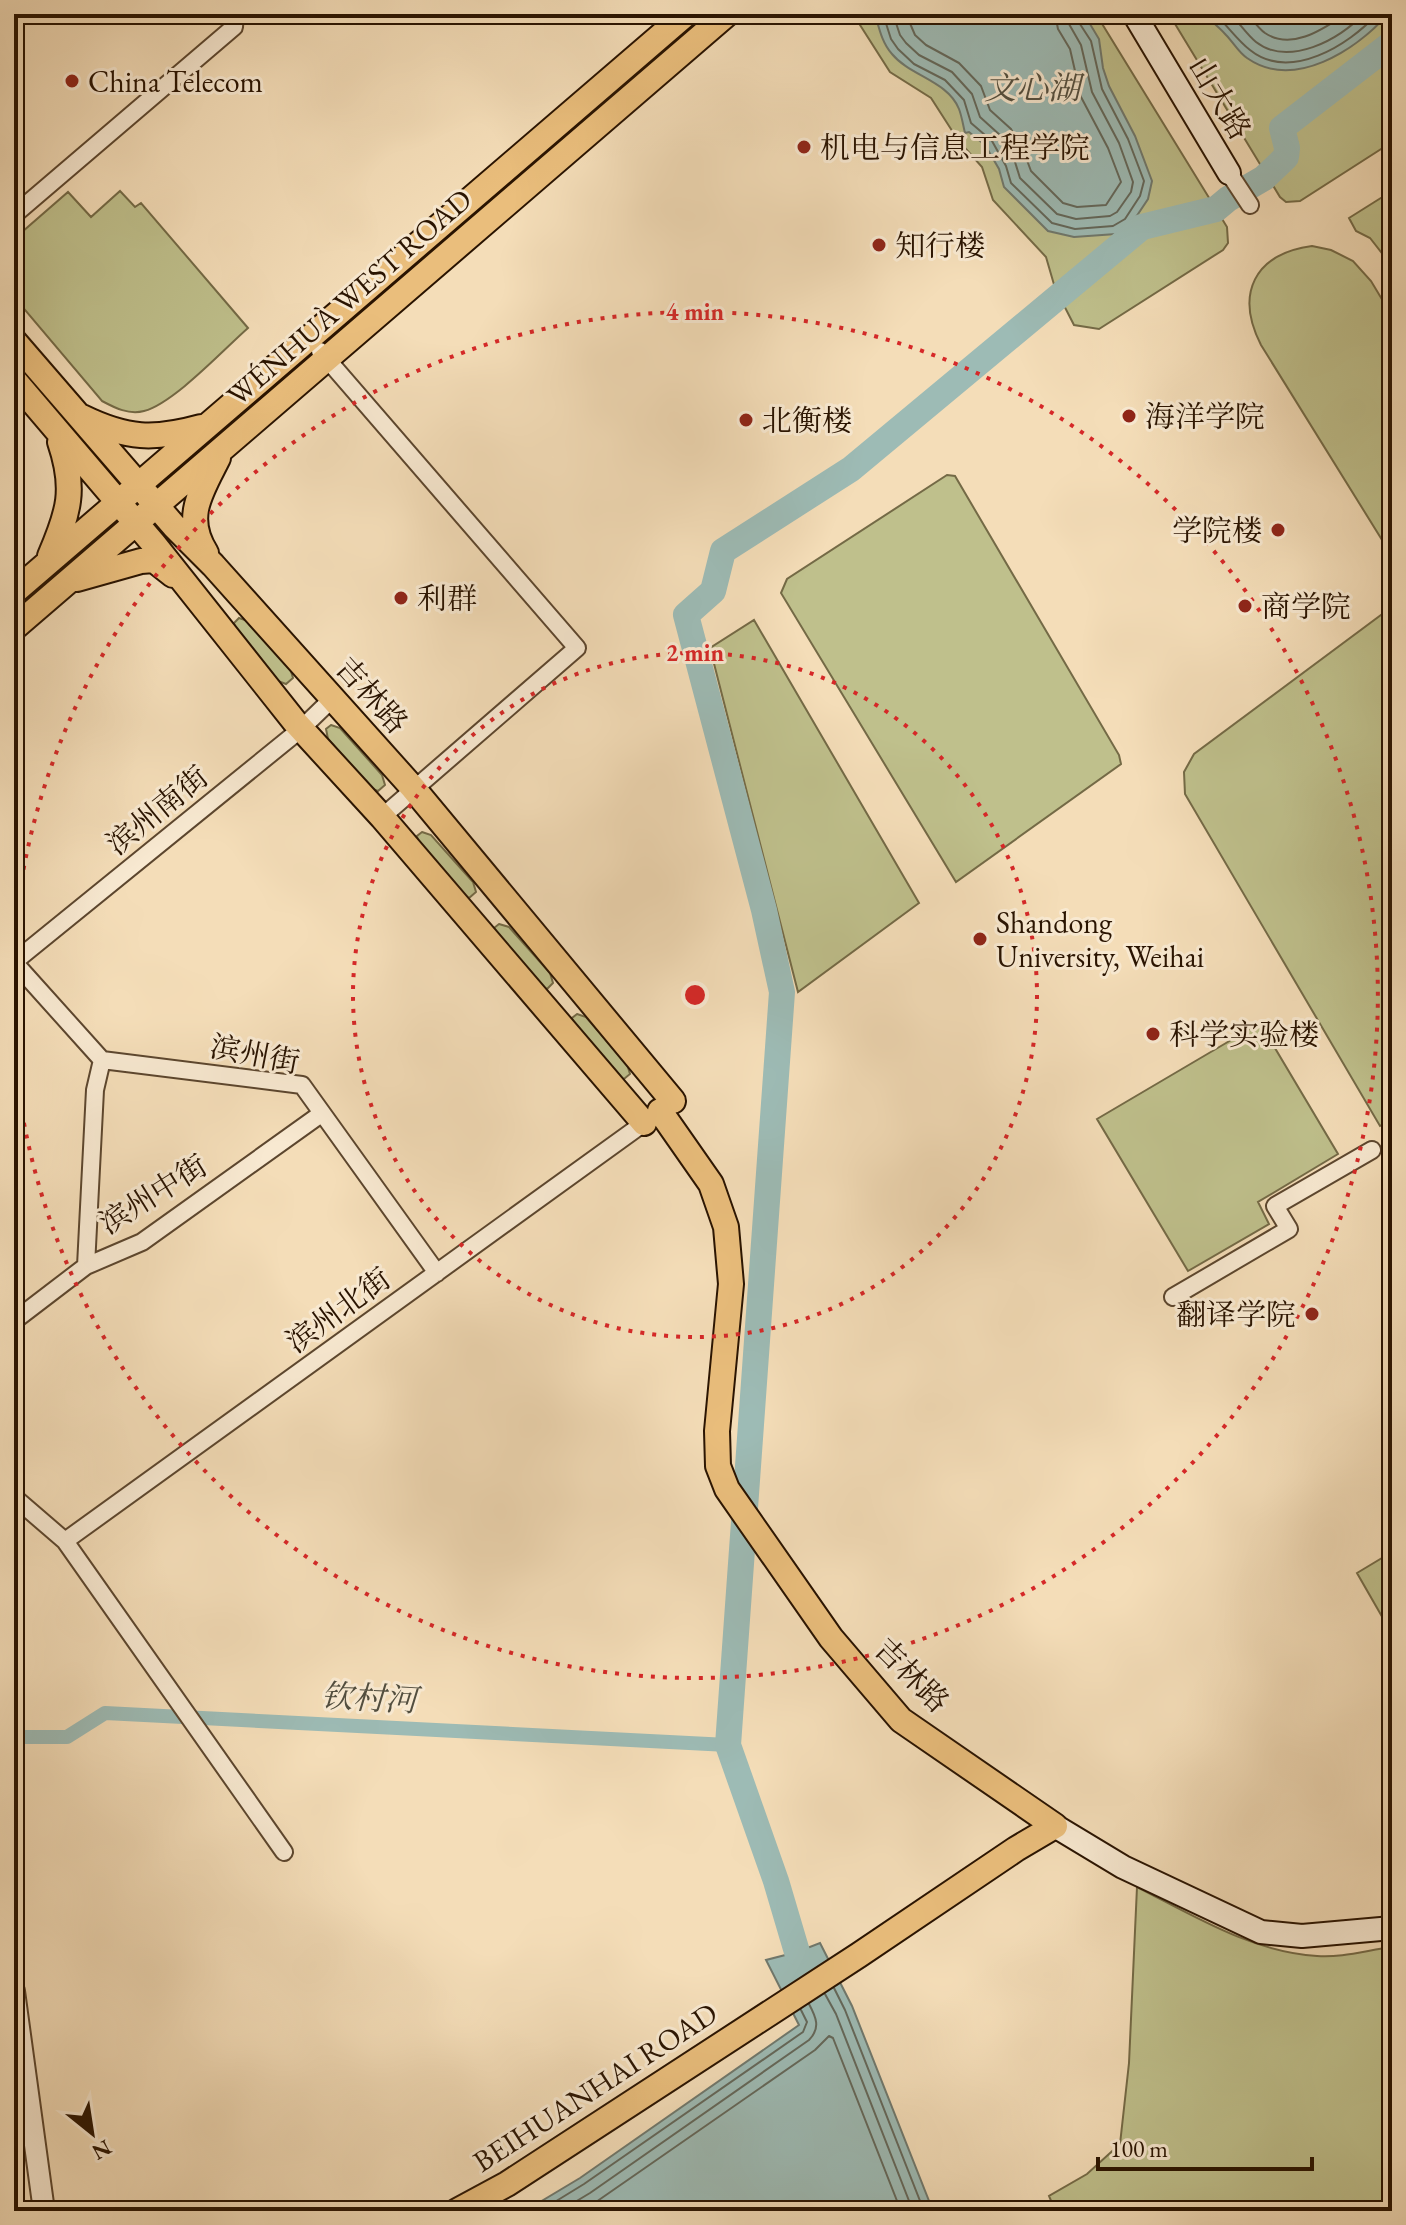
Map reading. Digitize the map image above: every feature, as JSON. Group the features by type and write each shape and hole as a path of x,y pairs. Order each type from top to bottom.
{"main road":[{"name":"WÉNHUÀ WEST ROAD","path":"14,592 686,14"},
{"name":"WÉNHUÀ WEST ROAD","path":"14,628 727,14"},
{"name":"山大路","path":"1134,14 1229,173"},
{"name":"吉林路","path":"14,341 157,506 413,788 711,1184 726,1227 731,1284 717,1431 718,1466 727,1489 831,1638 901,1720 1055,1826"},
{"name":"吉林路","path":"14,380 137,524 301,729 659,1112"},
{"path":"79,416 97,425 138,436 165,437 207,425"},
{"path":"47,563 60,532 70,493 69,469 55,429"},
{"path":"213,565 196,538 194,514 224,447"},
{"path":"67,582 127,564 154,560 185,584"},
{"path":"1016,1849 1028,1829 1029,1819 1022,1803"},
{"path":"1055,1826 1123,1867 1261,1932 1302,1936 1392,1928"},
{"name":"BEIHUANHAI ROAD","path":"457,2211 507,2184 1055,1826"}],"street":[{"path":"14,215 234,27 235,14"},
{"path":"1229,173 1250,205"},
{"path":"310,337 577,648 382,817"},
{"name":"滨州南街","path":"14,962 301,729 332,699"},
{"path":"14,962 102,1060 95,1090 86,1266"},
{"name":"滨州街","path":"102,1060 302,1085 437,1273"},
{"name":"滨州北街","path":"65,1541 659,1112"},
{"name":"滨州中街","path":"14,1321 86,1266 142,1242 321,1114"},
{"path":"1173,1297 1289,1229 1275,1206 1372,1150"},
{"path":"14,1497 65,1541 284,1852"},
{"path":"14,1991 21,2086 44,2211"}],"green space":[{"path":"853,14 1096,14 1227,227 1228,243 1223,250 1099,329 1074,325 1055,288 1046,257 993,200 982,167 958,140 931,98 890,72"},
{"path":"1169,14 1392,14 1392,142 1300,201 1286,202 1280,197"},
{"path":"120,191 135,207 141,203 248,328 169,398 138,412 122,410 102,401 14,297 14,239 68,192 91,217"},
{"path":"1392,191 1392,266 1370,238 1356,231 1349,218"},
{"path":"1312,246 1331,250 1353,261 1371,281 1392,316 1392,556 1261,345 1253,326 1250,293 1255,279 1276,258 1292,250"},
{"path":"947,475 955,476 1119,755 1121,764 956,882 781,593 787,579"},
{"path":"1385,612 1392,617 1392,1119 1380,1126 1185,794 1184,772 1194,754"},
{"path":"239,618 248,621 290,668 293,678 286,684 278,681 236,632 234,623"},
{"path":"754,620 919,903 798,992 710,648"},
{"path":"331,725 340,728 382,775 385,785 378,791 370,788 328,739 326,729"},
{"path":"422,832 431,835 473,882 476,892 469,898 461,895 419,846 417,836"},
{"path":"499,924 509,927 550,973 553,983 547,989 538,986 497,937 494,928"},
{"path":"577,1014 586,1017 627,1064 630,1074 624,1079 615,1076 574,1027 572,1018"},
{"path":"1260,1023 1338,1154 1258,1202 1269,1224 1188,1271 1097,1119"},
{"path":"1392,1552 1392,1634 1357,1573"},
{"path":"1137,1887 1202,1921 1269,1948 1326,1956 1392,1947 1392,2211 1059,2211 1054,2208 1049,2196 1087,2174 1120,2144 1129,2063"}],"water":[{"name":"文心湖","path":"875,14 1084,14 1099,39 1109,86 1135,136 1152,181 1148,199 1130,226 1116,234 1074,237 1048,231 1004,187 999,169 985,145 969,132 965,133 954,100 938,85 900,62 889,50"},
{"path":"1203,14 1388,14 1375,28 1342,52 1304,68 1284,70 1265,67 1247,58"},
{"path":"820,1943 852,2006 933,2211 525,2211 580,2178 799,2025 766,1960"}],"waterway":[{"path":"797,1952 776,1881 728,1745 782,992 764,910 686,615 713,591 723,551 851,469 1142,227 1216,209 1264,178 1286,157 1282,128 1392,43"},
{"name":"钦村河","path":"14,1737 67,1737 105,1713 728,1745"}],"place":[{"name":"China Telecom","path":"72,81"},
{"name":"机电与信息工程学院","path":"804,147"},
{"name":"知行楼","path":"879,245"},
{"name":"海洋学院","path":"1129,416"},
{"name":"北衡楼","path":"746,420"},
{"name":"学院楼","path":"1278,530"},
{"name":"利群","path":"401,598"},
{"name":"商学院","path":"1245,606"},
{"name":"Shandong University, Weihai","path":"980,939"},
{"name":"科学实验楼","path":"1153,1034"},
{"name":"翻译学院","path":"1312,1314"}]}
